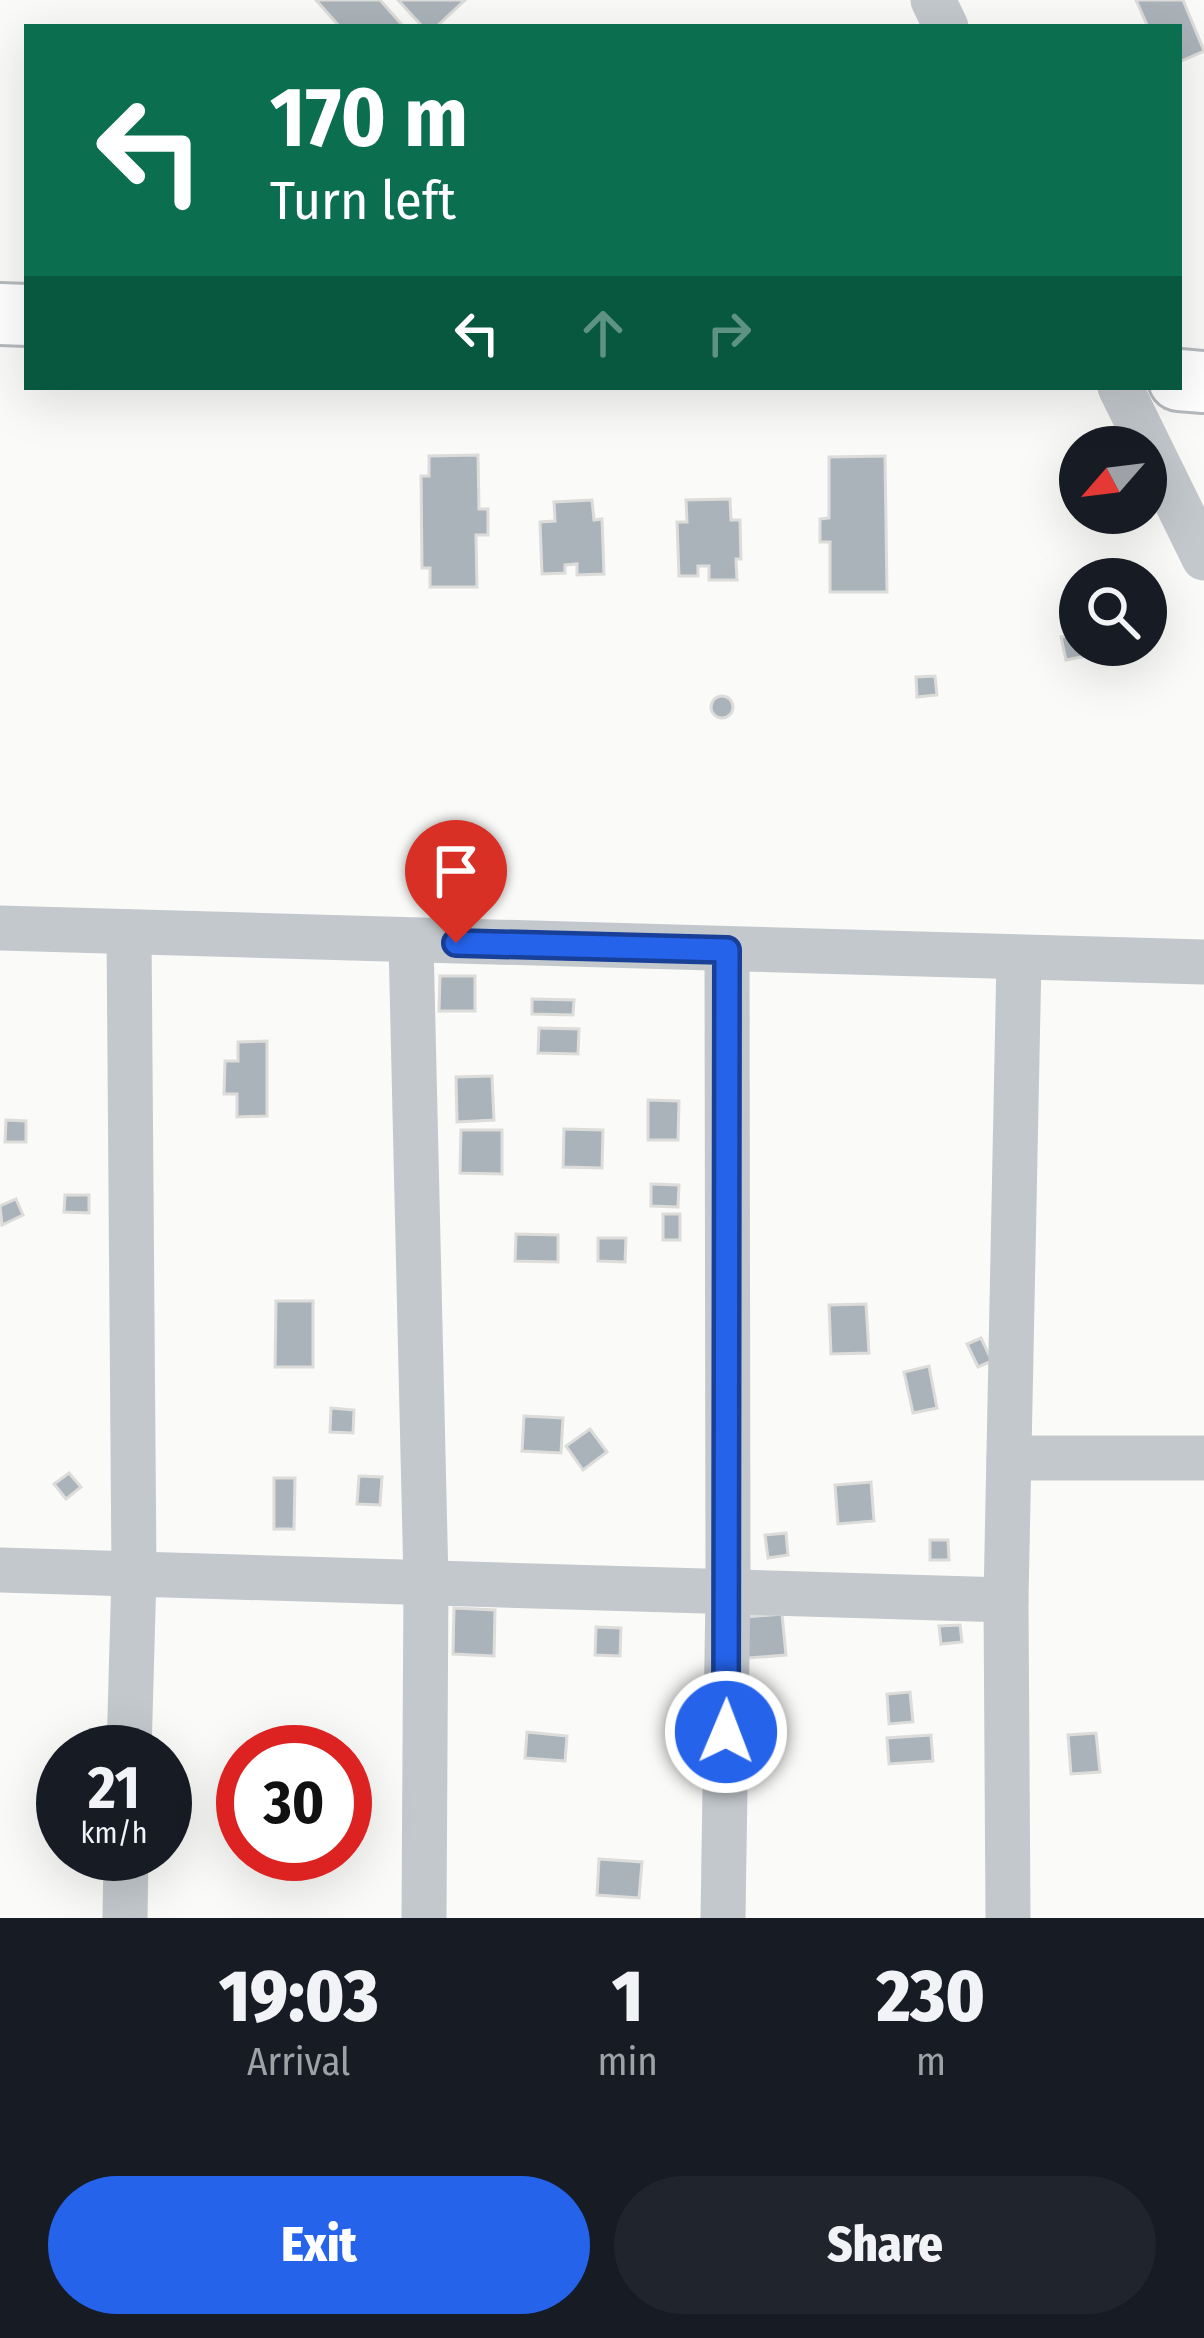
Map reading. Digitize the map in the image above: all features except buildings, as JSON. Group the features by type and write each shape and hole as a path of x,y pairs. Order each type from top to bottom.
{"street":[{"path":"1121,390 1204,558"},
{"path":"0,928 1204,962"},
{"path":"129,932 134,1574 130,1725"},
{"path":"411,942 426,1582 424,1918"},
{"path":"723,1918 728,1592 727,950"},
{"path":"1008,1918 1006,1600 1019,958"},
{"path":"1009,1458 1204,1458"},
{"path":"0,1570 1006,1600"},
{"path":"125,1918 126,1881"}],"route":[{"path":"456,943 727,950 726,1732"}]}
